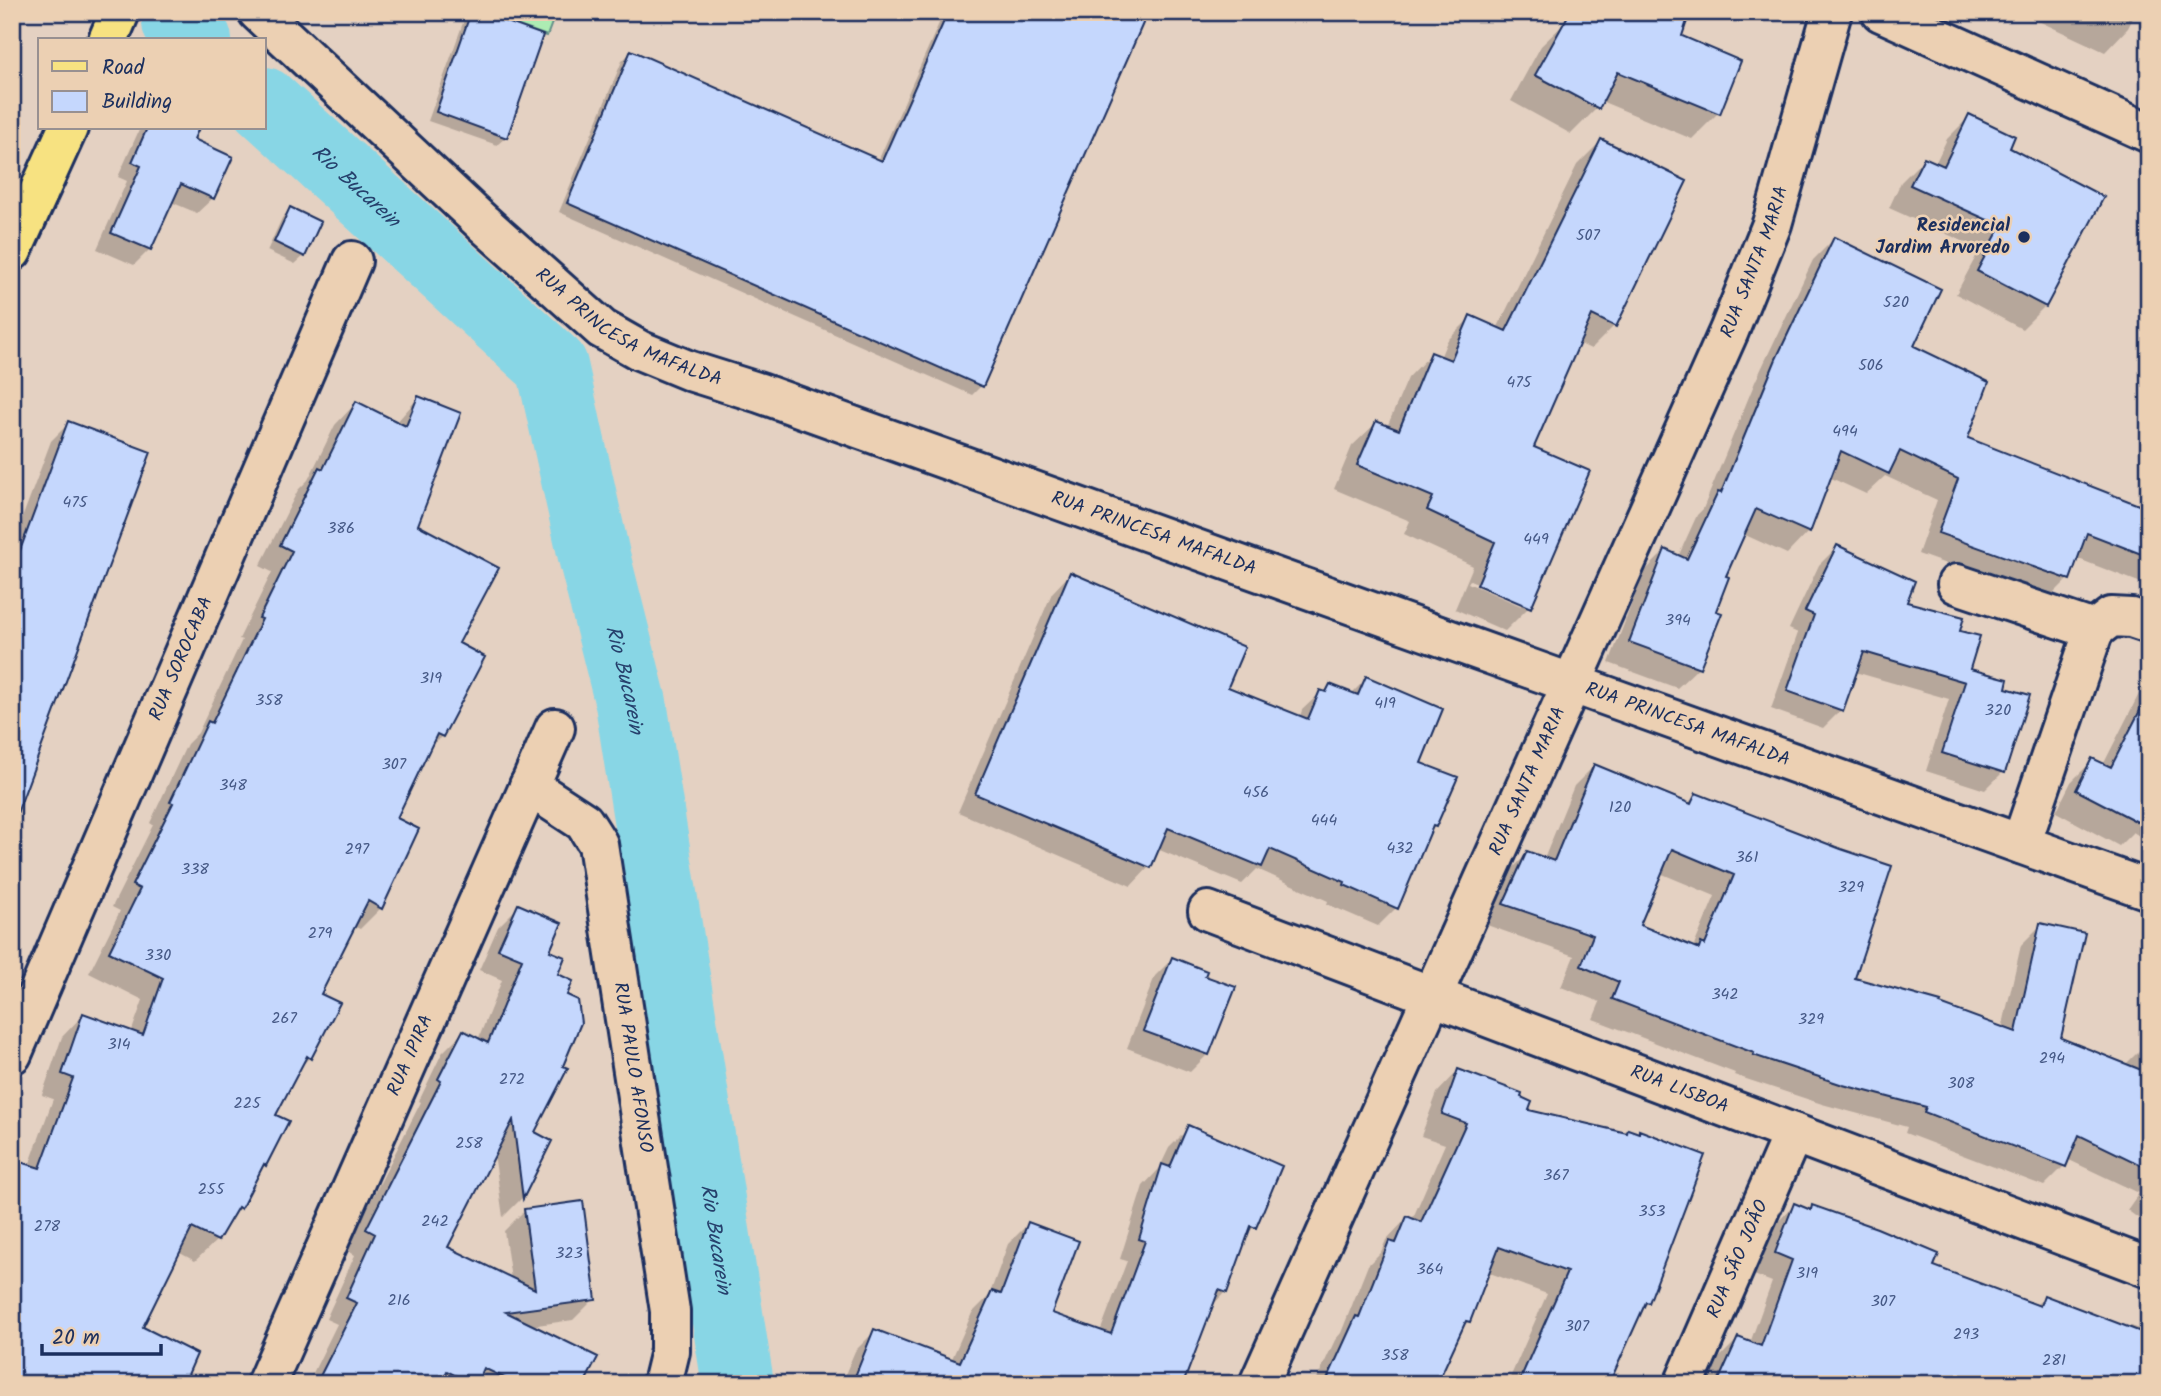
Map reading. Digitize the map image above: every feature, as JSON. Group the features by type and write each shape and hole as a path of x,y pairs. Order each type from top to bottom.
{"main road":[{"path":"108,38 120,12"},
{"path":"12,251 67,130"}],"street":[{"name":"RUA PRINCESA MAFALDA","path":"258,12 483,223 602,329 639,350 690,371 760,393 2149,890"},
{"name":"RUA SANTA MARIA","path":"1259,1384 1729,331 1772,224 1832,12"},
{"path":"1881,12 2149,133"},
{"name":"RUA SOROCABA","path":"12,1054 352,261"},
{"path":"1957,584 2094,630"},
{"path":"2021,844 2094,630 2111,617 2130,618 2149,624"},
{"name":"RUA IPIRA","path":"266,1384 555,728"},
{"name":"RUA PAULO AFONSO","path":"529,786 584,822 598,845 670,1311 670,1351 662,1384"},
{"name":"RUA LISBOA","path":"1208,911 2149,1268"},
{"name":"RUA SÃO JOÃO","path":"1684,1384 1793,1133"}],"green space":[{"path":"479,12 556,12 547,36"}],"building":[{"path":"471,12 479,12 543,35 507,138 436,112"},
{"path":"948,12 1148,12 983,387 567,203 631,50 882,161"},
{"path":"1570,12 1690,12 1682,36 1741,61 1720,114 1618,72 1599,109 1535,75"},
{"path":"1969,114 2015,136 2010,148 2104,197 2046,307 1977,271 2001,226 1910,185 1924,157 1944,166"},
{"path":"146,130 198,130 194,139 233,157 214,199 181,184 151,250 111,233 141,166 132,162"},
{"path":"1601,139 1687,181 1616,327 1592,315 1534,447 1590,471 1531,608 1477,585 1495,542 1427,510 1433,497 1357,465 1376,421 1399,430 1431,352 1451,360 1470,315 1506,331"},
{"path":"290,207 321,222 305,257 274,242"},
{"path":"1834,237 1941,289 1914,346 1989,382 1968,438 2149,509 2149,557 2087,533 2070,580 1938,533 1958,479 1900,451 1889,474 1841,451 1810,533 1756,509 1726,576 1729,577 1716,611 1722,613 1700,668 1629,642 1665,549 1687,559 1718,492 1721,493 1776,359"},
{"path":"418,396 461,413 418,525 499,568 459,643 485,657 443,737 437,734 397,818 419,829 382,909 368,901 321,994 340,1003 311,1059 307,1056 276,1115 289,1121 266,1166 264,1164 241,1209 238,1207 218,1241 192,1228 143,1327 197,1354 184,1384 12,1384 12,1180 21,1162 40,1168 73,1078 62,1074 83,1013 143,1035 163,978 109,952 140,889 132,885 173,803 170,802 208,721 212,723 262,619 259,618 292,551 280,545 319,467 323,469 356,401 406,426"},
{"path":"68,421 151,452 16,816 12,815 12,572"},
{"path":"1837,545 1915,581 1907,602 1964,617 1960,631 1980,636 1970,669 2008,679 2006,688 2030,695 2005,773 1942,753 1965,682 1864,652 1843,711 1787,691 1814,615 1805,611"},
{"path":"1070,572 1245,647 1228,687 1308,719 1320,690 1326,692 1330,684 1358,695 1366,676 1443,709 1421,763 1458,777 1436,827 1433,826 1398,909 1270,849 1262,867 1168,828 1151,868 975,794"},
{"path":"2149,693 2149,828 2076,790 2092,758 2111,767"},
{"path":"1594,764 1691,804 1696,793 1892,866 1855,978 1941,1002 1940,1004 2016,1032 2040,923 2085,933 2061,1038 2149,1073 2149,1169 2079,1135 2066,1167 1924,1112 1926,1107 1843,1085 1753,1055 1754,1053 1612,999 1619,982 1581,966 1593,935 1503,904 1527,851 1554,861","holes":["1672,849 1734,875 1705,945 1701,943 1699,949 1640,925"]},
{"path":"518,904 562,923 550,951 565,957 558,974 573,981 567,995 578,1000 581,1023 563,1066 568,1068 535,1132 552,1141 523,1199 513,1120 448,1247 535,1289 524,1209 583,1201 596,1300 506,1312 598,1357 584,1384 517,1384 484,1368 477,1384 447,1371 441,1384 316,1384 357,1303 346,1298 375,1234 366,1229 441,1081 438,1079 463,1030 488,1043 522,959 498,949"},
{"path":"1172,957 1207,971 1205,976 1236,987 1209,1055 1143,1031"},
{"path":"1458,1069 1522,1093 1521,1097 1532,1102 1529,1110 1627,1133 1628,1129 1639,1133 1639,1130 1705,1155 1649,1303 1646,1302 1609,1384 1518,1384 1567,1272 1499,1247 1470,1322 1466,1321 1437,1384 1325,1384 1356,1316 1359,1317 1389,1241 1396,1243 1407,1216 1421,1222 1466,1123 1442,1114"},
{"path":"1188,1125 1282,1166 1256,1228 1251,1226 1227,1293 1219,1290 1183,1384 852,1384 874,1329 960,1362 992,1291 1001,1294 1028,1222 1079,1241 1052,1313 1111,1334 1145,1241 1139,1239 1162,1164 1170,1167"},
{"path":"1794,1203 1811,1210 1812,1205 1877,1228 1939,1254 1934,1266 2040,1306 2044,1295 2149,1335 2149,1384 1717,1384 1738,1337 1761,1346 1792,1260 1775,1253"}],"waterway":[{"name":"Rio Bucarein","path":"178,23 194,38"},
{"name":"Rio Bucarein","path":"266,105 552,366 594,556 631,703 738,1384"}],"place":[{"name":"Residencial Jardim Arvoredo","path":"2024,237"}]}
